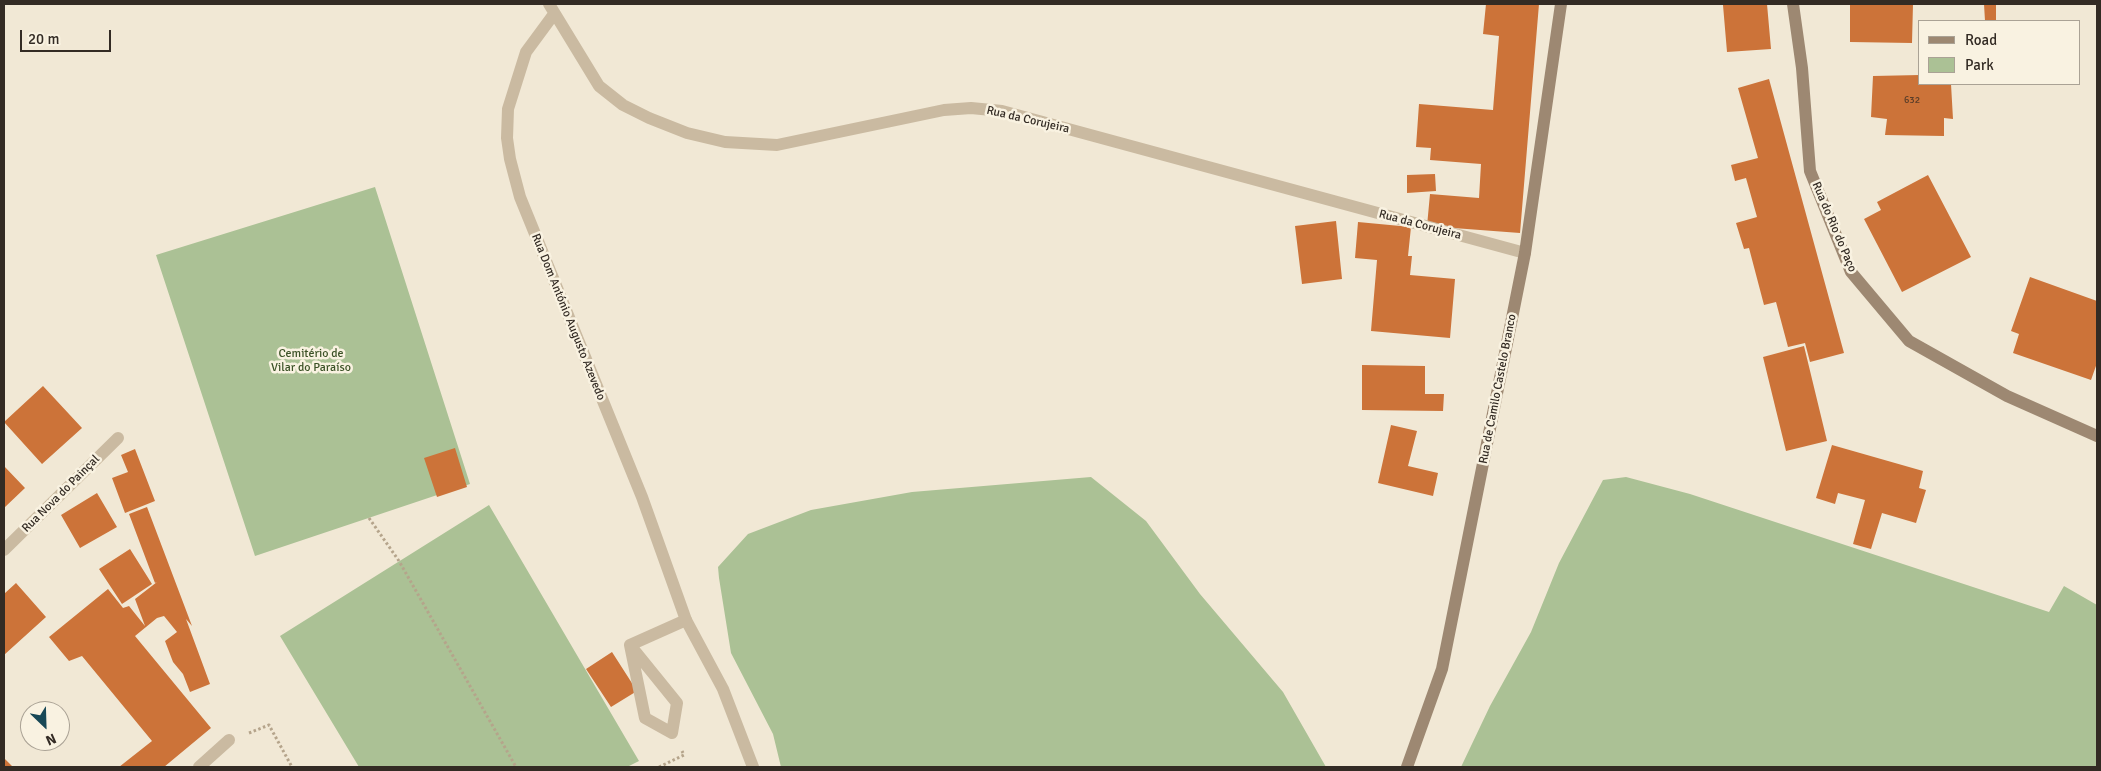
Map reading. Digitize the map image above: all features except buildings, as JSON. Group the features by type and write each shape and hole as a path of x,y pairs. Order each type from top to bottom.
{"main road":[{"name":"Rua de Camilo Castelo Branco","path":"1407,767 1442,670 1525,253 1561,4"},
{"name":"Rua do Rio do Paço","path":"1793,4 1802,68 1810,171 1851,272 1909,341 2007,396 2097,436"}],"street":[{"name":"Rua da Corujeira","path":"552,9 599,86 624,105 649,118 687,133 725,142 777,145 944,110 971,108 1002,111 1525,253"},
{"name":"Rua Dom António Augusto Azevedo","path":"552,9 526,52 508,109 510,159 520,198 642,497 686,620 723,689 753,767"},
{"name":"Rua Nova do Painçal","path":"4,550 118,438"},
{"path":"630,645 686,620"},
{"path":"630,645 677,703 672,733 644,718 630,645"},
{"path":"199,767 229,740"}],"path":[{"path":"369,518 399,561 516,767"},
{"path":"229,740 270,725 292,767"}],"green space":[{"name":"Cemitério de Vilar do Paraíso","path":"375,187 470,484 255,556 156,255"},
{"path":"1091,477 1146,521 1200,594 1283,692 1326,767 781,767 773,734 731,653 719,578 718,567 748,534 811,510 912,492"},
{"path":"1626,477 1690,494 2049,612 2064,586 2097,605 2097,767 1461,767 1490,706 1531,632 1559,563 1603,480"},
{"path":"489,505 639,761 627,767 359,767 280,636"}]}
